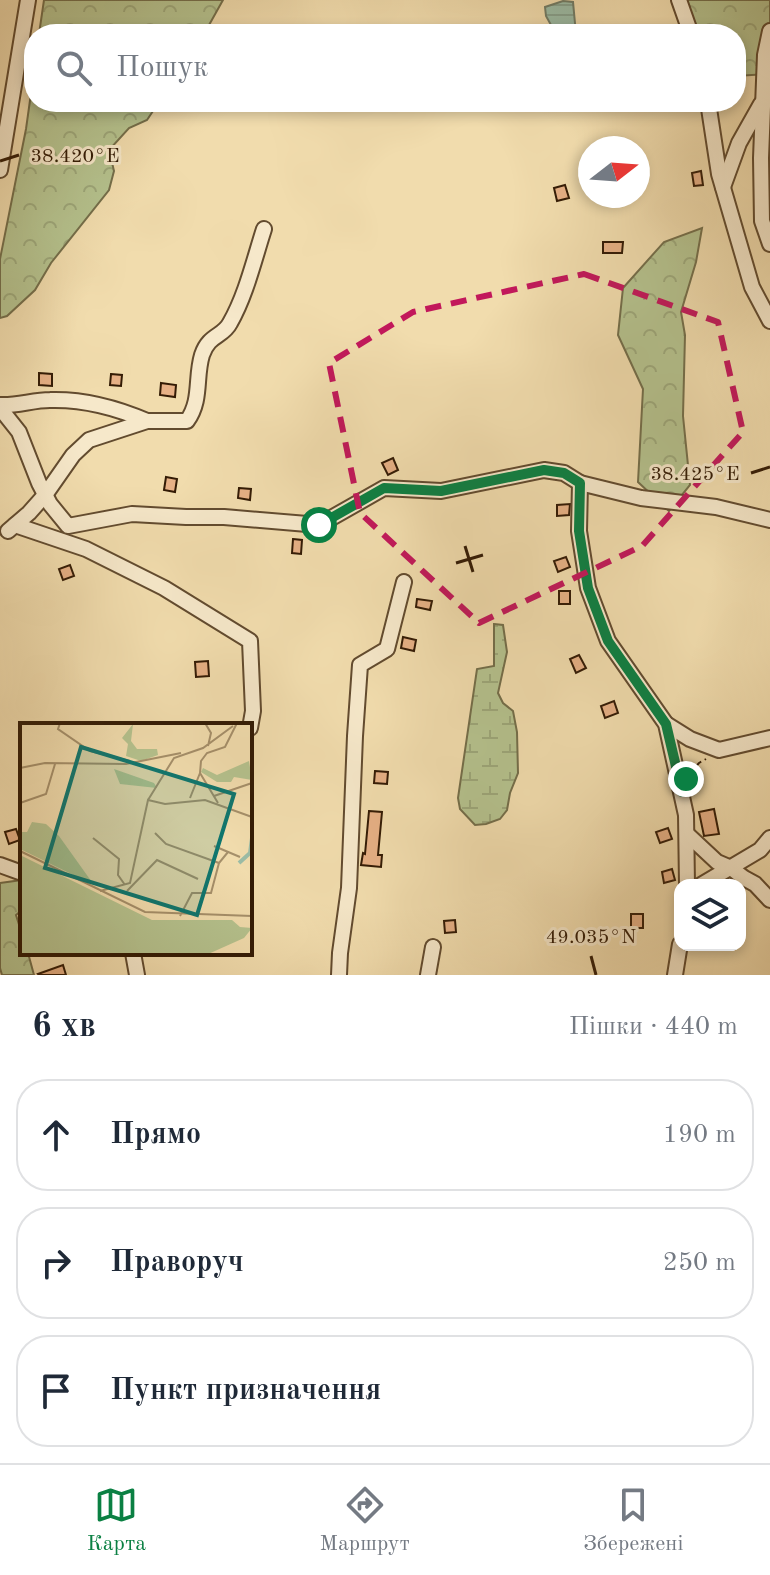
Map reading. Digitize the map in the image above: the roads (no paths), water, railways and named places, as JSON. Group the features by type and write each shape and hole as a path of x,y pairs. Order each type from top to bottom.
{"street":[{"path":"24,24 28,0"},
{"path":"679,0 687,24"},
{"path":"0,170 24,24"},
{"path":"770,31 765,55 761,158 762,221 770,244"},
{"path":"723,187 739,143 762,101"},
{"path":"710,112 719,174 752,287 770,321"},
{"path":"251,723 250,641 164,588 86,549 11,528 45,495 73,455 89,440 147,421 187,421 194,410 202,356 213,337 229,327 243,296 264,229"},
{"path":"0,406 54,399 125,412 147,421"},
{"path":"0,406 19,432 45,495 68,526 132,514 224,517 319,525 384,488 441,491 544,470 564,473 580,483 641,498 716,507 770,520"},
{"path":"580,483 579,531 588,588 608,641 666,724 686,815 687,879"},
{"path":"339,975 349,888 360,665 387,649 404,582"},
{"path":"666,724 690,739 719,750 770,738"},
{"path":"687,834 717,862 755,884 770,900"},
{"path":"712,879 760,850 770,838"},
{"path":"0,865 20,872"},
{"path":"428,975 433,947"},
{"path":"675,975 679,951"},
{"path":"133,955 137,975"}]}
